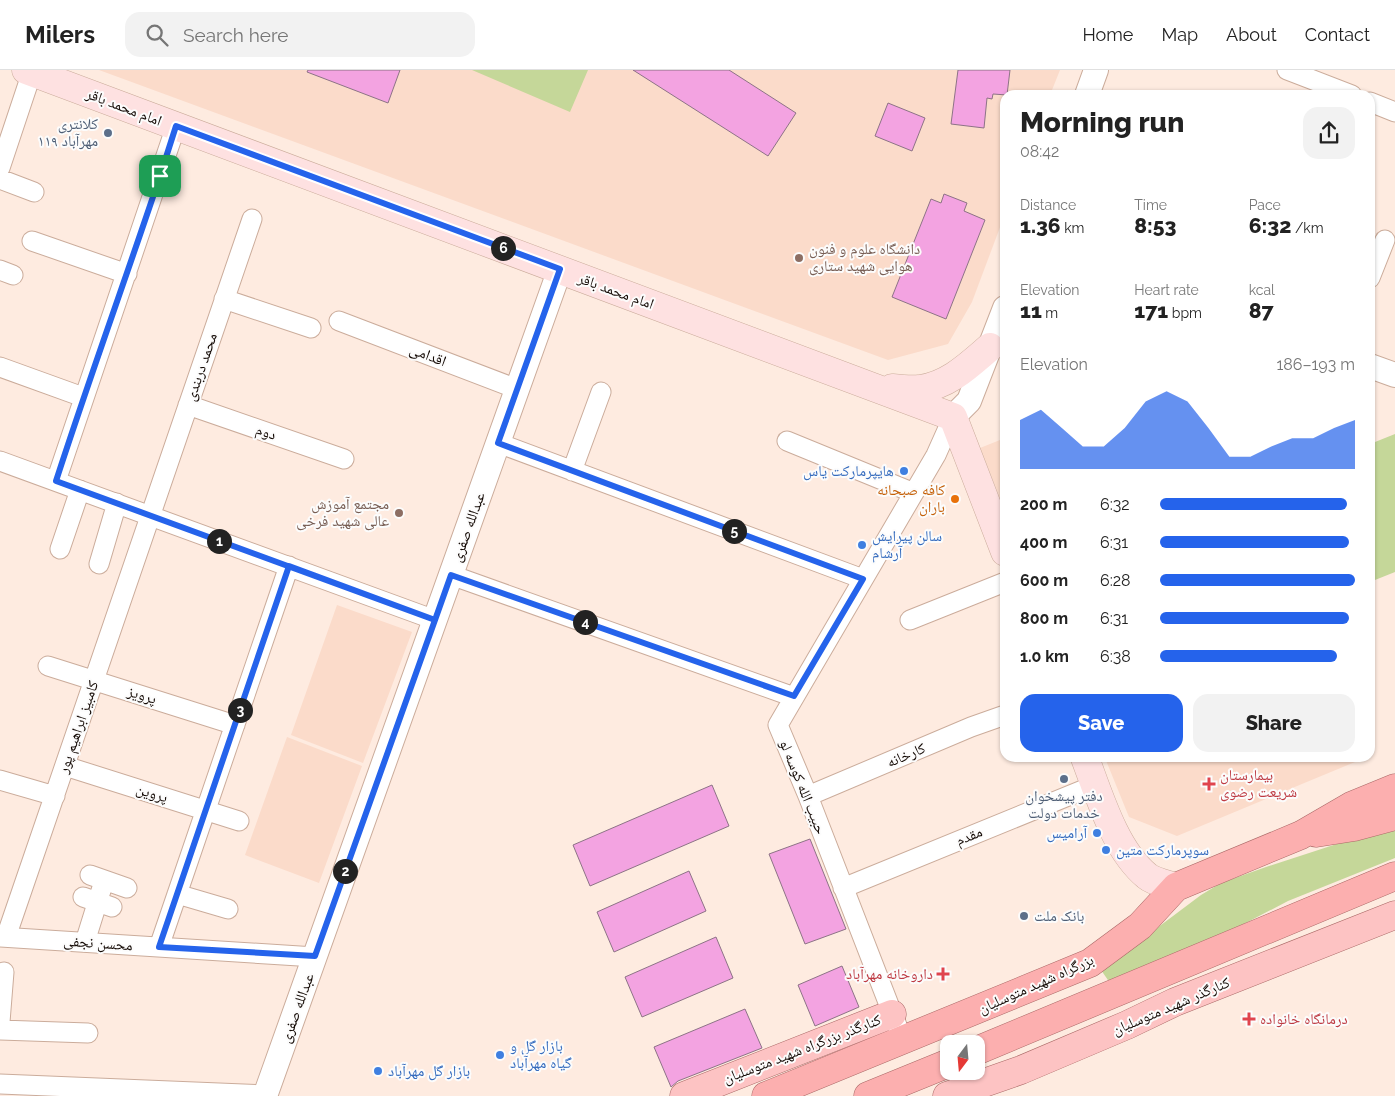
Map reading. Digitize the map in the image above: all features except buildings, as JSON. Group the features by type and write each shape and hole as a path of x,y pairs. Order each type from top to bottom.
{"highway":[{"name":"بزرگراه شهید متوسلیان","path":"766,1096 1090,963 1140,926 1176,888 1301,835 1351,806 1395,788"},
{"path":"1301,835 1354,827 1395,816"},
{"path":"985,1048 1395,876"},
{"path":"868,1096 940,1067"}],"main road":[{"name":"امام محمد باقر","path":"29,71 953,417"},
{"path":"877,388 920,389 943,382 961,373 990,347"},
{"path":"953,417 1000,539"},
{"path":"1086,762 1117,838 1135,864 1149,878 1176,888"},
{"name":"کنارگذر شهید متوسلیان","path":"946,1096 1021,1070 1127,1025 1175,1002 1395,915"},
{"name":"کنارگذر بزرگراه شهید متوسلیان","path":"684,1096 892,1014"}],"street":[{"path":"1088,90 1096,70"},
{"path":"1287,70 1339,90"},
{"path":"0,168 29,71"},
{"path":"1375,104 1395,112"},
{"path":"56,481 176,126"},
{"path":"0,179 34,192"},
{"name":"محمد دربندی","path":"150,516 252,219"},
{"path":"1375,263 1383,239"},
{"path":"32,241 127,274"},
{"name":"عبدالله صفری","path":"265,1096 560,269"},
{"path":"224,299 311,328"},
{"name":"اقدامی","path":"339,321 517,388"},
{"path":"953,417 969,401 1000,321"},
{"path":"0,367 83,397"},
{"path":"1375,368 1395,375"},
{"path":"572,471 600,392"},
{"name":"دوم","path":"188,405 344,459"},
{"name":"حبیب الله کوسه لو","path":"903,1041 808,796 778,725 936,455 953,417"},
{"path":"787,441 914,493"},
{"path":"498,443 863,579"},
{"path":"0,461 435,620"},
{"path":"60,549 80,490"},
{"path":"99,564 117,503"},
{"name":"کامبیز ابراهیم پور","path":"3,937 55,796 150,516"},
{"path":"159,947 289,566"},
{"path":"451,575 794,696"},
{"path":"910,620 1000,584"},
{"name":"پرویز","path":"48,666 235,725"},
{"name":"کارخانه","path":"808,796 971,727 1000,717"},
{"name":"پروین","path":"65,766 239,821"},
{"path":"0,780 55,796"},
{"name":"مقدم","path":"843,888 1095,785"},
{"path":"85,942 97,902 97,878 127,888"},
{"path":"177,894 228,909"},
{"name":"محسن نجفی","path":"3,937 315,956"},
{"path":"0,1022 4,972"},
{"path":"0,1030 88,1033"},
{"path":"0,1084 265,1096"}],"shaded area":[{"name":"دانشگاه علوم و فنون هوایی شهید ستاری","path":"99,70 1060,70 1052,90 1000,90 1000,227 972,302 948,344 888,360"},
{"path":"1000,440 1000,498 980,448"},
{"path":"337,605 412,632 363,763 291,735"},
{"path":"287,737 362,766 319,883 245,855"},
{"name":"بیمارستان شریعت رضوی","path":"1107,762 1355,762 1177,836 1129,817"}],"green space":[{"path":"472,70 588,70 570,112"},
{"path":"1395,434 1395,572 1375,580 1375,442"},
{"path":"1395,825 1395,858 1288,901 1217,938 1110,983 1101,970 1201,895 1221,883"}],"place":[{"name":"کلانتری ۱۱۹ مهرآباد","path":"108,133"},
{"name":"دانشگاه علوم و فنون هوایی شهید ستاری","path":"799,258"},
{"name":"هایپرمارکت یاس","path":"904,471"},
{"name":"کافه صبحانه باران","path":"955,499"},
{"name":"مجتمع آموزش عالی شهید فرخی","path":"399,513"},
{"name":"سالن پیرایش آرشام","path":"862,545"},
{"name":"دفتر پیشخوان خدمات دولت","path":"1064,779"},
{"name":"بیمارستان شریعت رضوی","path":"1209,784"},
{"name":"آرامیس","path":"1097,833"},
{"name":"سوپرمارکت متین","path":"1106,850"},
{"name":"بانک ملت","path":"1024,916"},
{"name":"داروخانه مهرآباد","path":"943,974"},
{"name":"درمانگاه خانواده","path":"1249,1019"},
{"name":"بازار گل و گیاه مهرآباد","path":"500,1055"},
{"name":"بازار گل مهرآباد","path":"378,1071"}],"route":[{"path":"160,176 83,397 56,481 117,503 435,620 315,956 159,947 289,566 435,620 451,575 794,696 863,579 498,443 560,269 176,126 160,176"}]}
